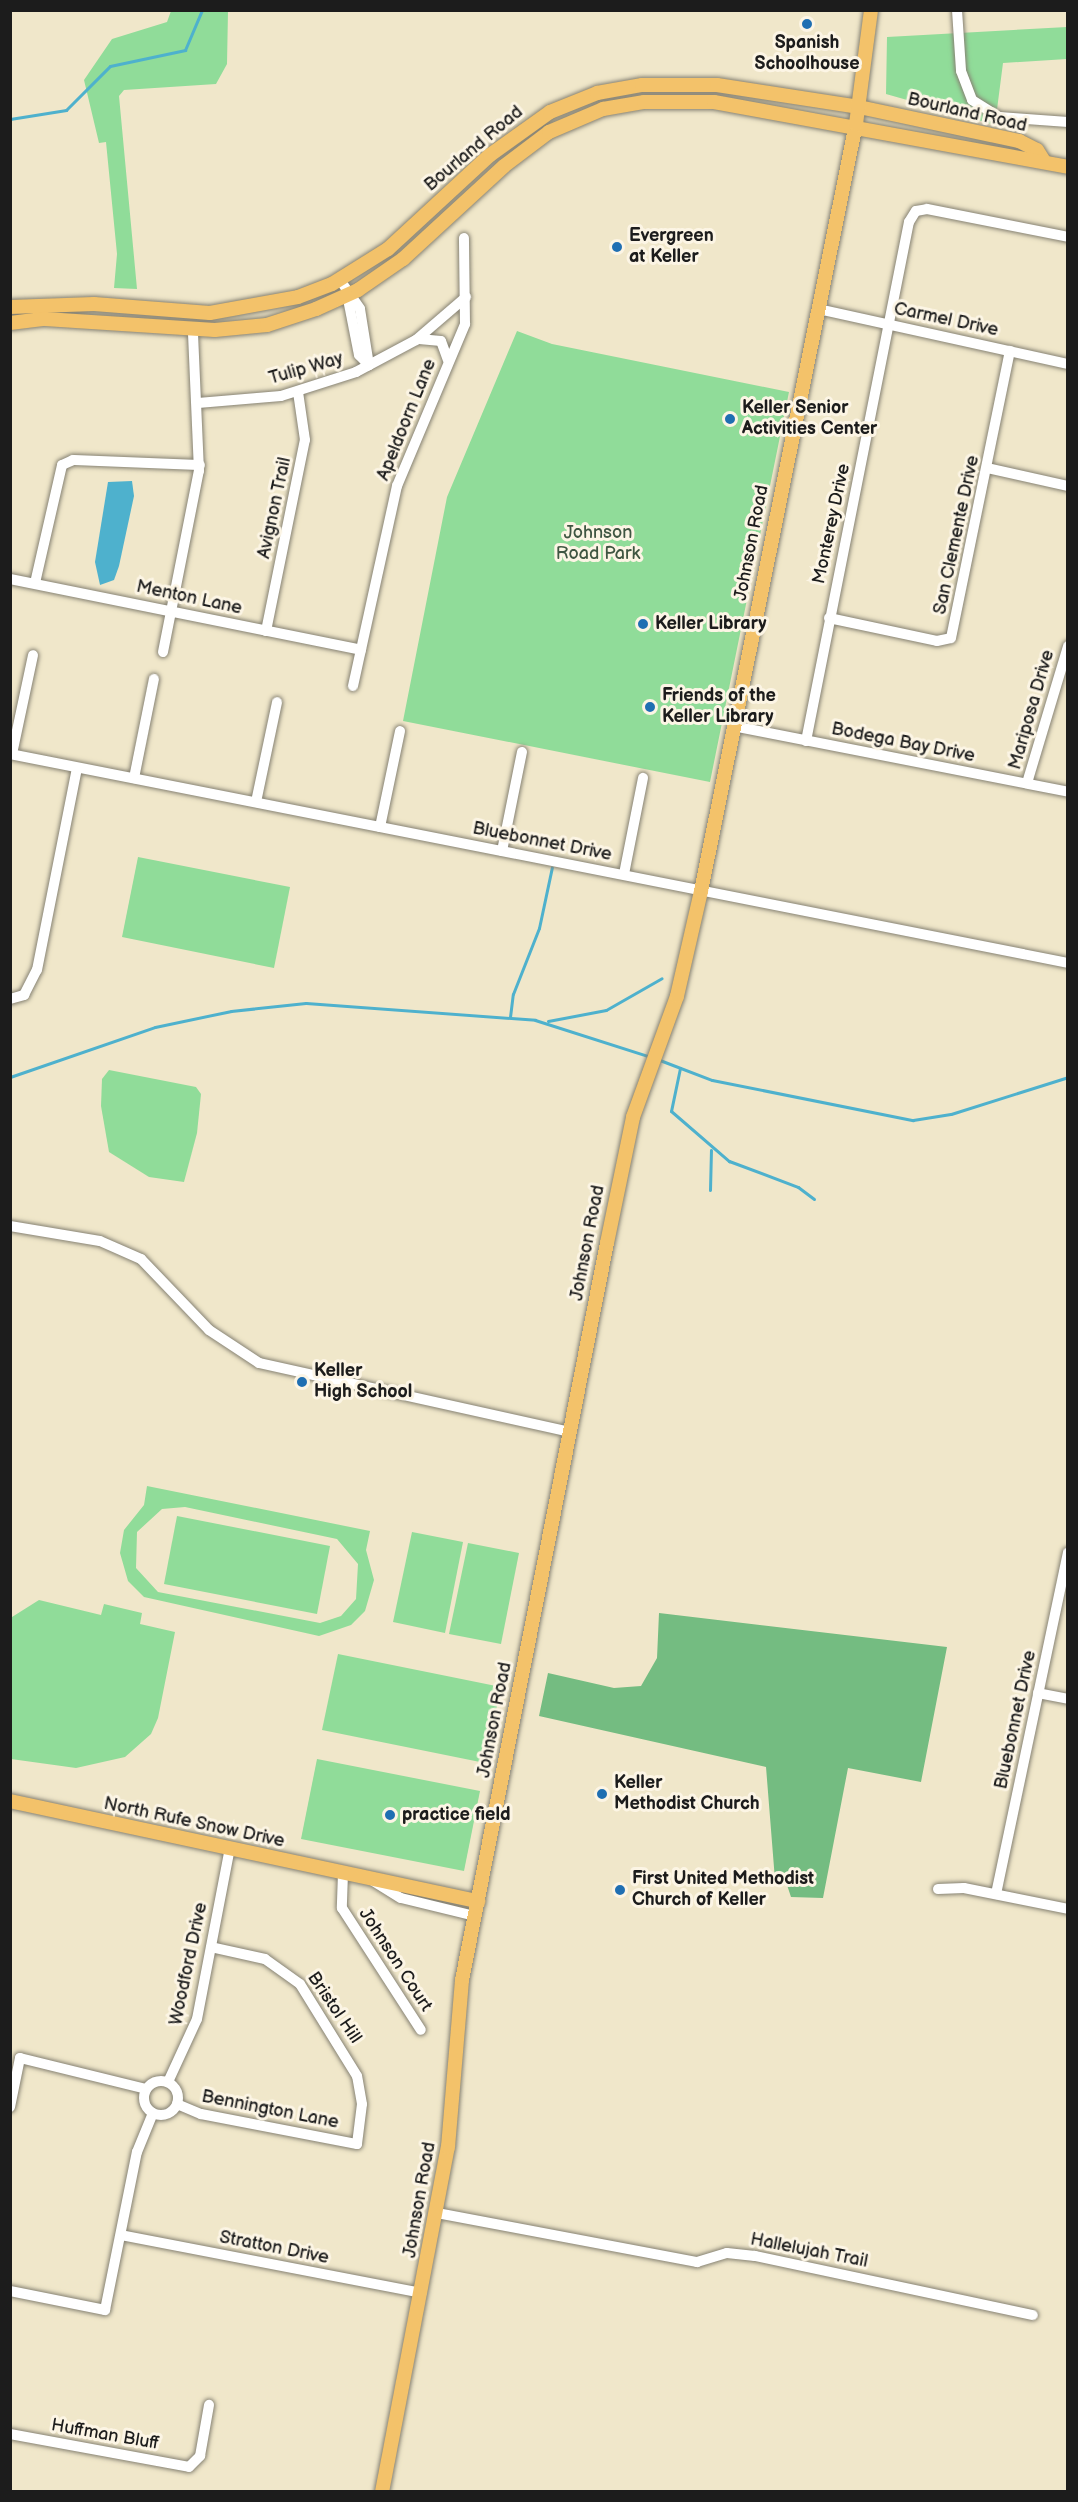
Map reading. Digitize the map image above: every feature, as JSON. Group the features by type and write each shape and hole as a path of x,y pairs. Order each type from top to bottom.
{"main road":[{"name":"Johnson Road","path":"382,2492 453,2113 459,2007 475,1916 570,1432 633,1117 663,1040 701,891 856,124 871,10"},
{"name":"Bourland Road","path":"10,307 94,304 210,313 263,308 340,280 388,249 532,123 581,99 642,85 717,85 859,107 1019,141 1037,150 1044,161"},
{"path":"642,85 644,102"},
{"name":"Bourland Road","path":"10,323 45,319 193,331 267,325 347,294 403,259 549,132 594,112 644,102 714,102 856,124 1068,167"},
{"name":"North Rufe Snow Drive","path":"10,1801 478,1901"}],"street":[{"path":"957,10 961,71 972,100 999,117 1068,122"},
{"name":"Monterey Drive","path":"806,741 909,222 916,211 1068,237"},
{"name":"Apeldoorn Lane","path":"353,686 397,486 465,324 464,238"},
{"path":"340,280 347,294 360,309 369,365"},
{"name":"Tulip Way","path":"198,403 298,392 369,365 416,340 462,305 466,294"},
{"name":"Carmel Drive","path":"818,309 1068,364"},
{"path":"163,652 200,465 193,331"},
{"path":"416,340 441,341 448,352 446,366"},
{"name":"San Clemente Drive","path":"830,618 936,641 951,638 1011,351"},
{"name":"Avignon Trail","path":"266,631 305,440 298,392"},
{"path":"34,583 56,475 73,460 200,465"},
{"path":"987,468 1068,486"},
{"name":"Menton Lane","path":"10,579 362,650"},
{"name":"Mariposa Drive","path":"1028,783 1068,646"},
{"path":"11,754 33,655"},
{"path":"134,778 154,679"},
{"path":"256,802 277,702"},
{"name":"Bodega Bay Drive","path":"733,726 1068,792"},
{"path":"380,827 400,731"},
{"path":"502,851 522,752"},
{"name":"Bluebonnet Drive","path":"11,754 1068,963"},
{"path":"10,999 24,995 37,970 77,768"},
{"path":"624,874 643,778"},
{"path":"10,1226 100,1241 141,1259 209,1330 243,1356 272,1368 570,1432"},
{"name":"Bluebonnet Drive","path":"996,1894 1068,1552"},
{"path":"1038,1693 1068,1699"},
{"name":"Woodford Drive","path":"168,2082 197,2019 230,1848"},
{"name":"Johnson Court","path":"343,1873 342,1908 421,2030"},
{"name":"North Rufe Snow Drive","path":"370,1879 401,1898 475,1916"},
{"path":"938,1889 996,1894 1068,1909"},
{"name":"Bristol Hill","path":"211,1947 265,1959 300,1984 357,2076 362,2104 357,2144"},
{"path":"10,2107 21,2058 146,2089 168,2082 176,2089 177,2104 169,2113 153,2113"},
{"path":"146,2089 144,2102 153,2113"},
{"name":"Bennington Lane","path":"177,2104 201,2114 357,2144"},
{"path":"10,2291 105,2310 140,2143 153,2113"},
{"name":"Hallelujah Trail","path":"436,2213 697,2262 727,2253 755,2256 1033,2315"},
{"name":"Stratton Drive","path":"121,2235 421,2293"},
{"name":"Huffman Bluff","path":"10,2434 194,2465 209,2405"}],"green space":[{"path":"171,11 228,11 227,64 216,84 124,90 119,96 137,289 114,288 117,254 106,142 99,143 84,80 112,39 167,22"},
{"path":"1067,27 1067,59 1003,63 995,125 886,94 887,37"},
{"name":"Johnson Road Park","path":"517,331 552,344 789,392 710,782 403,721 447,497"},
{"path":"138,857 290,887 274,968 122,937"},
{"path":"109,1070 196,1087 201,1094 197,1133 184,1182 149,1177 109,1152 101,1106 102,1079"},
{"path":"147,1486 370,1531 366,1550 374,1580 365,1611 351,1625 319,1636 144,1597 128,1581 120,1553 124,1530 144,1505","holes":["185,1507 337,1539 358,1564 356,1599 341,1616 320,1623 158,1592 136,1568 137,1532 162,1509"]},
{"path":"177,1516 330,1546 317,1614 164,1584"},
{"path":"412,1532 463,1542 445,1633 393,1622"},
{"path":"468,1543 519,1553 501,1644 449,1634"},
{"path":"39,1600 101,1615 104,1604 142,1613 140,1624 175,1632 158,1718 151,1734 125,1757 76,1768 11,1759 12,1617"},
{"path":"659,1613 947,1647 921,1782 848,1768 823,1898 791,1897 787,1885 775,1880 766,1767 539,1716 548,1673 614,1688 641,1686 657,1658"},
{"name":"practice field","path":"338,1654 501,1687 485,1763 322,1730"},
{"name":"practice field","path":"317,1759 480,1791 464,1871 301,1839"}],"water":[{"path":"132,481 134,496 119,566 114,580 100,585 95,562 108,482"}],"waterway":[{"path":"10,119 66,110 110,66 185,50 202,10"},
{"path":"510,1017 513,994 539,928 552,867"},
{"path":"548,1021 606,1010 662,978"},
{"path":"10,1077 155,1027 231,1011 306,1003 535,1020 651,1057"},
{"path":"657,1059 712,1080 913,1120 951,1114 1068,1077"},
{"path":"680,1068 671,1111 729,1161 798,1187 814,1199"},
{"path":"710,1190 711,1150"}],"place":[{"name":"Spanish Schoolhouse","path":"807,24"},
{"name":"Evergreen at Keller","path":"617,247"},
{"name":"Keller Senior Activities Center","path":"730,419"},
{"name":"Keller Library","path":"643,624"},
{"name":"Friends of the Keller Library","path":"650,707"},
{"name":"Keller High School","path":"302,1382"},
{"name":"Keller Methodist Church","path":"602,1794"},
{"name":"practice field","path":"390,1815"},
{"name":"First United Methodist Church of Keller","path":"620,1890"}]}
